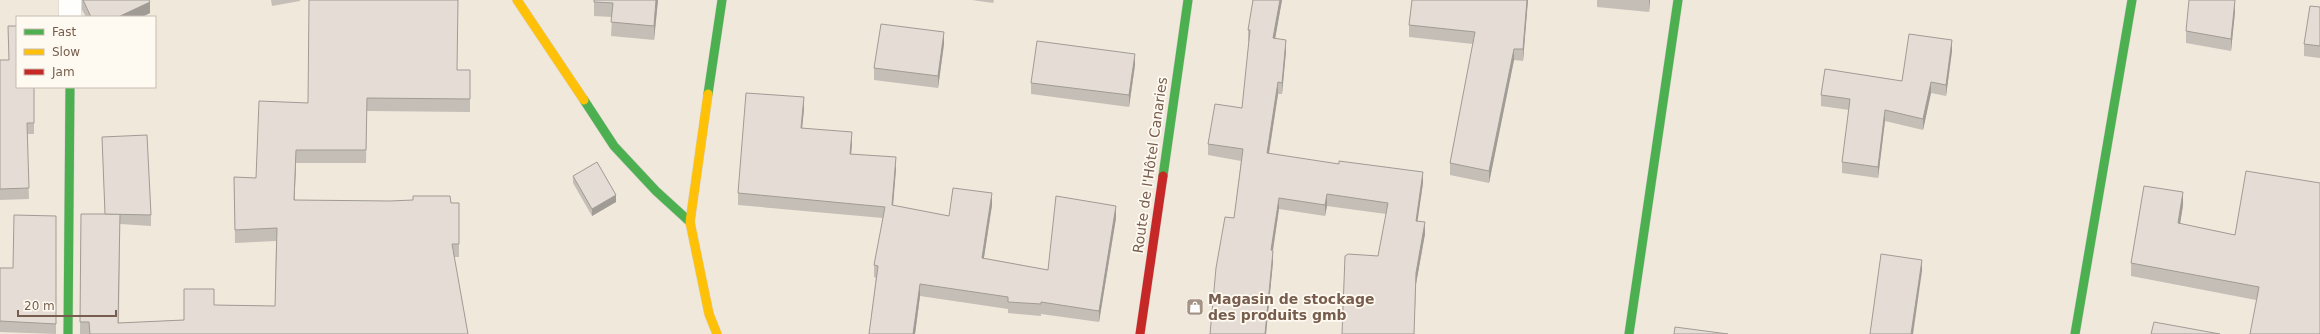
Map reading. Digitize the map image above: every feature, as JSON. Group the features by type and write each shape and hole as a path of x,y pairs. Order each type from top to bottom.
{"street":[{"path":"70,0 70,16"},
{"path":"517,0 614,146 656,191 690,222"},
{"path":"717,334 709,314 690,222 722,0"},
{"name":"Route de l'Hôtel Canaries","path":"1140,334 1188,0"},
{"path":"1629,334 1678,0"},
{"path":"2075,334 2132,0"},
{"path":"68,334 70,88"}],"shaded area":[{"path":"0,0 2320,0 2320,334 0,334"}],"building":[{"path":"83,0 149,0 150,2 120,16 91,16"},
{"path":"309,0 458,0 457,70 470,70 470,99 367,98 366,150 296,150 294,200 390,201 413,200 413,196 450,196 451,203 459,203 459,244 452,244 468,334 90,334 89,322 80,322 81,214 120,214 118,323 184,320 184,289 214,289 214,305 275,306 277,228 235,230 234,177 256,178 259,101 308,103"},
{"path":"594,0 656,0 654,26 611,22 613,3 594,2"},
{"path":"1253,0 1280,0 1273,38 1286,40 1282,83 1278,82 1267,153 1339,164 1339,161 1423,172 1416,221 1425,222 1416,273 1414,334 1342,334 1345,256 1348,254 1378,256 1388,203 1327,194 1325,205 1279,198 1271,250 1273,251 1265,334 1210,334 1216,268 1225,217 1234,218 1243,149 1208,144 1215,104 1242,108 1250,30 1248,30"},
{"path":"1412,0 1527,0 1523,49 1514,49 1489,171 1450,163 1475,32 1409,25"},
{"path":"2189,0 2235,0 2231,39 2186,31"},
{"path":"2310,6 2320,7 2320,46 2304,44"},
{"path":"881,24 944,32 938,76 874,68"},
{"path":"8,26 16,26 16,88 34,88 34,123 27,123 29,188 0,189 0,60 9,60"},
{"path":"1909,34 1952,40 1946,85 1931,82 1923,119 1885,110 1878,167 1842,162 1850,99 1821,95 1825,69 1902,81"},
{"path":"1037,41 1135,54 1129,95 1031,83"},
{"path":"746,93 804,97 801,128 852,132 850,154 896,157 892,205 949,216 953,188 992,193 982,258 1048,270 1056,196 1116,206 1099,311 1041,302 1041,304 1008,302 1008,297 920,284 913,334 869,334 878,266 874,265 885,207 738,193"},
{"path":"147,135 151,215 105,214 102,137"},
{"path":"597,162 616,195 592,209 573,176"},
{"path":"2246,171 2320,183 2320,334 2250,334 2259,287 2131,263 2144,186 2183,192 2178,223 2235,235"},
{"path":"14,215 56,216 56,324 0,321 0,268 13,268"},
{"path":"1881,254 1922,260 1911,334 1870,334"},
{"path":"2154,322 2220,334 2151,334"},
{"path":"1675,327 1728,334 1674,334"}],"traffic: fast":[{"path":"708,94 722,0"},
{"path":"1163,176 1188,0"},
{"path":"1629,334 1678,0"},
{"path":"2075,334 2132,0"},
{"path":"68,334 70,88"},
{"path":"584,100 614,146 656,191 690,222"}],"traffic: slow":[{"path":"517,0 584,100"},
{"path":"708,94 690,222 709,314 717,334"}],"traffic: jam":[{"path":"1140,334 1163,176"}],"place":[{"name":"Magasin de stockage des produits gmb","path":"1195,307"}]}
